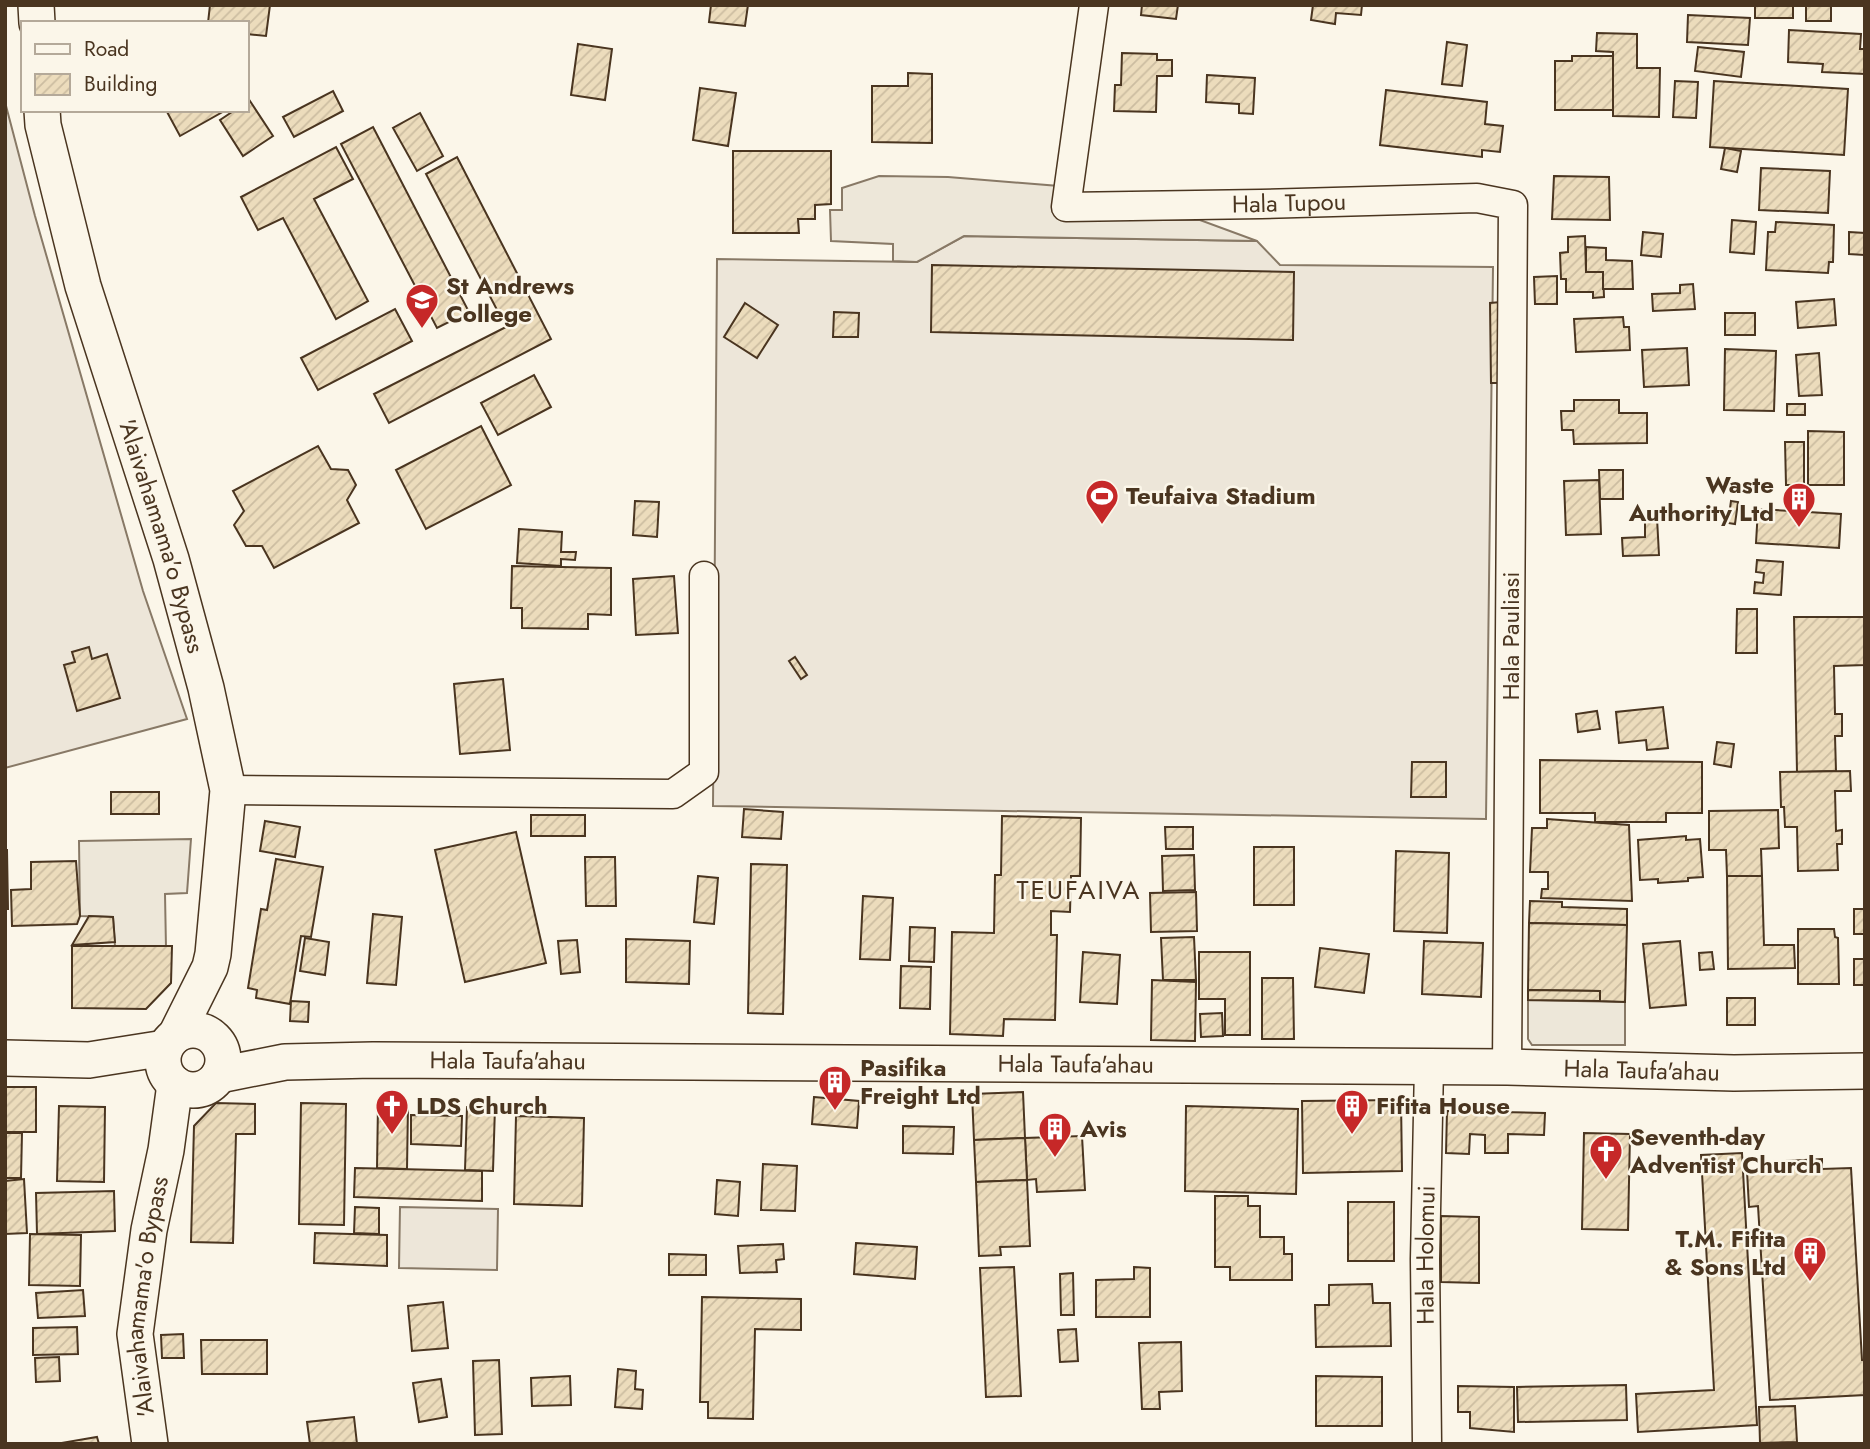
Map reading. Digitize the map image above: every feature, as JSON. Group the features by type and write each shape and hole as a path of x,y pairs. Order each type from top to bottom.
{"main road":[{"name":"'Alaivahamama'o Bypass","path":"42,112 43,125 83,286 171,559 206,688 228,790 217,922 210,967 192,1061 166,1150 149,1230 135,1334 150,1444"},
{"name":"Hala Taufa'ahau","path":"5,1058 285,1062 373,1060 1429,1066 1734,1073 1865,1071"}],"street":[{"name":"Hala Tupou","path":"1094,5 1066,207 1477,198 1513,205"},
{"name":"Hala Pauliasi","path":"1507,1067 1513,205"},
{"path":"228,790 673,794 704,772 704,576"},
{"name":"Hala Holomui","path":"1427,1444 1425,1259 1429,1066"}],"shaded area":[{"path":"5,102 143,591 187,719 5,768"},
{"path":"879,176 948,177 1059,186 1079,220 1200,220 1257,241 964,236 917,262 893,261 893,244 831,241 830,210 842,210 842,188"},
{"name":"Teufaiva Stadium","path":"964,236 1257,241 1280,265 1493,267 1486,819 713,806 717,259 917,262"},
{"path":"191,839 187,893 165,894 166,948 115,947 113,917 80,916 79,841"},
{"path":"1528,1000 1625,1002 1625,1045 1532,1045 1528,1039"},
{"path":"400,1207 498,1209 497,1270 399,1268"}],"building":[{"path":"210,5 270,5 266,36 248,34 248,21 208,21"},
{"path":"711,5 748,5 745,26 709,22"},
{"path":"1142,5 1178,5 1176,19 1141,15"},
{"path":"1313,5 1362,5 1361,15 1336,13 1335,24 1311,20"},
{"path":"1755,5 1793,5 1793,18 1755,18"},
{"path":"1806,5 1831,5 1831,21 1806,21"},
{"path":"1688,15 1750,18 1748,45 1687,42"},
{"path":"1789,30 1861,34 1860,49 1865,49 1865,74 1822,72 1823,64 1788,62"},
{"path":"1597,33 1637,34 1637,68 1660,68 1659,117 1613,116 1613,52 1596,51"},
{"path":"1447,42 1467,45 1462,86 1442,84"},
{"path":"578,44 612,49 605,100 571,95"},
{"path":"1698,47 1744,52 1741,77 1695,71"},
{"path":"1122,53 1157,54 1157,60 1172,60 1172,76 1157,76 1156,112 1114,111 1115,85 1121,85"},
{"path":"1572,56 1613,56 1613,110 1555,110 1555,61 1572,61"},
{"path":"908,73 932,74 932,143 872,142 872,86 908,86"},
{"path":"1207,75 1255,78 1253,114 1239,113 1239,104 1206,102"},
{"path":"1675,81 1698,82 1696,118 1673,117"},
{"path":"1714,81 1848,89 1844,155 1710,147"},
{"path":"700,88 736,93 728,146 693,140"},
{"path":"1386,90 1487,102 1485,124 1503,126 1500,152 1482,150 1482,157 1380,145"},
{"path":"333,91 343,111 294,137 283,117"},
{"path":"250,101 273,136 243,156 220,120 232,112 248,112"},
{"path":"167,112 222,112 180,136"},
{"path":"420,113 443,156 417,171 393,128"},
{"path":"373,127 469,312 437,328 341,144"},
{"path":"336,147 353,179 314,199 368,301 336,319 283,218 258,230 241,197"},
{"path":"1725,148 1741,151 1737,172 1721,169"},
{"path":"733,151 831,151 831,204 815,205 815,219 798,219 799,233 733,233"},
{"path":"457,157 551,339 389,423 374,394 506,327 426,174"},
{"path":"1761,168 1830,171 1828,213 1759,210"},
{"path":"1554,176 1609,177 1610,220 1552,219"},
{"path":"1732,220 1756,222 1754,254 1730,252"},
{"path":"1776,222 1834,225 1833,262 1829,262 1828,273 1766,270 1768,232 1775,232"},
{"path":"1643,232 1663,234 1661,257 1641,255"},
{"path":"1849,232 1865,233 1864,255 1849,254"},
{"path":"1585,236 1586,272 1603,272 1604,297 1593,298 1593,292 1566,292 1566,279 1561,279 1560,253 1568,252 1568,237"},
{"path":"1586,247 1606,248 1606,260 1632,261 1633,289 1603,289 1603,272 1586,272"},
{"path":"932,265 1294,272 1293,340 931,332"},
{"path":"1557,276 1557,304 1535,304 1534,277"},
{"path":"1693,284 1695,309 1653,311 1652,294 1680,293 1680,285"},
{"path":"1834,299 1836,325 1798,328 1796,302"},
{"path":"1501,302 1502,383 1491,383 1490,303"},
{"path":"745,303 778,325 757,358 724,337"},
{"path":"395,309 412,341 318,390 301,358"},
{"path":"834,312 859,313 858,337 833,337"},
{"path":"1725,313 1755,313 1755,335 1725,335"},
{"path":"1623,317 1624,327 1629,327 1630,350 1576,352 1574,319"},
{"path":"1687,348 1689,385 1644,387 1642,350"},
{"path":"1725,349 1776,351 1774,411 1724,410"},
{"path":"1819,353 1822,395 1799,396 1796,355"},
{"path":"534,375 551,407 498,435 481,403"},
{"path":"1574,400 1619,400 1619,413 1647,413 1647,443 1574,444 1573,430 1562,430 1561,411 1574,411"},
{"path":"1787,404 1805,404 1805,415 1787,415"},
{"path":"481,426 511,485 426,529 396,470"},
{"path":"1808,431 1844,432 1844,485 1808,485"},
{"path":"1785,442 1804,442 1804,485 1786,485"},
{"path":"318,446 331,469 348,470 356,485 347,500 359,523 274,568 262,546 246,546 234,525 244,511 233,491"},
{"path":"1599,470 1623,470 1623,499 1600,499"},
{"path":"1599,480 1601,534 1566,535 1564,481"},
{"path":"635,501 659,502 657,537 633,535"},
{"path":"1731,501 1738,502 1735,524 1728,523"},
{"name":"Waste Authority Ltd","path":"1758,509 1841,514 1839,548 1756,543"},
{"path":"1645,518 1657,518 1659,555 1623,556 1622,538 1645,537"},
{"path":"519,529 562,532 561,552 576,552 575,560 561,559 561,566 517,563"},
{"path":"1757,560 1783,562 1781,595 1754,593 1755,582 1763,583 1764,573 1756,572"},
{"path":"512,566 611,568 611,615 588,614 588,629 522,628 522,608 511,608"},
{"path":"674,576 678,633 636,635 633,579"},
{"path":"1737,609 1757,609 1757,653 1736,653"},
{"path":"1794,617 1865,617 1865,665 1834,666 1835,714 1842,714 1842,736 1835,736 1836,771 1797,772"},
{"path":"89,647 92,659 107,654 120,698 77,711 64,665 75,662 72,652"},
{"path":"795,657 807,675 801,679 789,661"},
{"path":"503,679 510,750 460,754 454,684"},
{"path":"1663,707 1668,748 1647,750 1646,740 1619,743 1616,712"},
{"path":"1597,711 1600,729 1578,732 1576,714"},
{"path":"1717,742 1734,744 1731,767 1714,764"},
{"path":"1540,760 1702,762 1702,813 1666,813 1666,822 1595,822 1595,813 1540,813"},
{"path":"1412,762 1446,762 1446,797 1411,797"},
{"path":"1850,771 1851,791 1835,791 1836,831 1842,830 1842,844 1837,844 1838,870 1798,871 1797,827 1785,827 1784,807 1781,807 1780,772"},
{"path":"111,792 159,792 159,814 111,814"},
{"path":"744,809 783,812 781,839 742,837"},
{"path":"1778,810 1779,848 1761,849 1762,876 1727,876 1726,850 1709,850 1709,811"},
{"path":"531,815 585,815 585,836 531,836"},
{"path":"1002,816 1081,818 1080,876 1071,876 1070,912 1051,911 1051,935 1057,935 1055,1020 1004,1019 1003,1036 950,1034 952,932 994,933 995,875 1001,875"},
{"path":"1547,819 1629,825 1632,901 1541,898 1542,889 1548,889 1548,872 1530,872 1532,828 1547,828"},
{"path":"265,821 300,827 295,857 260,851"},
{"path":"1165,827 1193,827 1193,849 1166,849"},
{"path":"516,832 546,963 465,982 435,850"},
{"path":"1686,836 1686,840 1700,839 1703,877 1658,883 1658,879 1640,880 1638,840"},
{"path":"1254,847 1294,847 1294,905 1254,905"},
{"path":"7,850 8,909 5,909"},
{"path":"1396,851 1449,853 1447,933 1394,931"},
{"path":"1194,855 1195,890 1163,891 1162,856"},
{"path":"585,857 615,857 616,906 586,906"},
{"path":"276,859 323,867 311,937 301,936 290,1004 256,998 257,990 248,988 261,909 267,910"},
{"path":"76,861 80,916 77,924 12,926 11,890 31,889 31,862"},
{"path":"751,864 787,865 783,1014 748,1013"},
{"path":"698,876 718,878 714,924 694,922"},
{"path":"1727,876 1762,876 1764,945 1794,945 1795,968 1728,969"},
{"path":"1196,892 1197,931 1151,932 1150,893"},
{"path":"863,896 893,898 890,960 860,959"},
{"path":"1530,901 1562,902 1562,907 1627,909 1627,925 1529,923"},
{"path":"1854,909 1865,909 1865,934 1854,934"},
{"path":"373,914 402,917 396,985 367,983"},
{"path":"89,916 113,917 115,942 72,945"},
{"path":"1529,923 1627,925 1625,1002 1600,1001 1600,991 1528,990"},
{"path":"910,927 935,928 934,962 909,961"},
{"path":"1798,929 1834,929 1835,937 1838,938 1839,984 1798,984"},
{"path":"1194,937 1196,980 1163,980 1161,938"},
{"path":"305,938 329,942 325,975 300,971"},
{"path":"626,939 690,941 689,984 626,982"},
{"path":"577,940 580,972 561,974 558,941"},
{"path":"1424,941 1483,943 1481,997 1422,994"},
{"path":"1680,941 1686,1005 1650,1008 1643,944"},
{"path":"72,946 172,946 171,983 146,1009 72,1008"},
{"path":"1320,948 1369,954 1364,993 1315,987"},
{"path":"1083,952 1120,955 1117,1004 1080,1002"},
{"path":"1199,952 1250,952 1250,1035 1225,1035 1225,999 1199,999"},
{"path":"1712,952 1714,969 1700,970 1699,953"},
{"path":"1854,959 1865,959 1865,985 1854,985"},
{"path":"901,966 931,967 930,1009 900,1008"},
{"path":"1262,978 1293,978 1294,1039 1262,1039"},
{"path":"1152,980 1196,982 1195,1041 1151,1040"},
{"path":"1528,990 1600,991 1600,1001 1528,1000"},
{"path":"1727,998 1755,998 1755,1025 1727,1025"},
{"path":"291,1001 309,1002 308,1022 290,1021"},
{"path":"1222,1013 1223,1036 1201,1037 1200,1014"},
{"path":"5,1087 36,1087 36,1132 5,1132"},
{"path":"1023,1092 1025,1138 974,1140 972,1094"},
{"name":"Pasifika Freight Ltd","path":"814,1097 859,1101 857,1128 812,1124"},
{"name":"Fifita House","path":"1401,1100 1402,1171 1303,1173 1302,1101"},
{"path":"216,1103 255,1104 255,1134 236,1134 233,1243 191,1242 194,1126"},
{"path":"301,1103 346,1104 344,1225 299,1224"},
{"name":"LDS Church","path":"378,1104 408,1105 407,1169 377,1168"},
{"path":"59,1106 105,1107 104,1182 57,1181"},
{"path":"1186,1106 1298,1109 1296,1194 1185,1191"},
{"path":"467,1107 495,1107 493,1171 465,1170"},
{"path":"1447,1111 1545,1113 1544,1135 1508,1134 1508,1153 1485,1153 1485,1135 1470,1134 1469,1154 1446,1153"},
{"path":"411,1115 462,1116 461,1146 411,1144"},
{"path":"516,1116 584,1118 582,1206 514,1204"},
{"path":"903,1126 954,1127 953,1154 903,1153"},
{"path":"5,1133 22,1133 21,1178 5,1178"},
{"name":"Seventh-day Adventist Church","path":"1584,1133 1630,1134 1628,1230 1582,1229"},
{"name":"Avis","path":"1082,1136 1085,1190 1037,1192 1036,1179 1027,1180 1025,1138"},
{"path":"1025,1138 1027,1180 976,1182 974,1140"},
{"path":"1742,1153 1757,1425 1638,1432 1636,1394 1714,1390 1701,1155"},
{"name":"T.M. Fifita & Sons Ltd","path":"1822,1159 1822,1169 1851,1168 1862,1360 1865,1360 1865,1395 1770,1400 1758,1206 1749,1207 1747,1171 1786,1169 1786,1161"},
{"path":"763,1164 797,1166 795,1211 761,1210"},
{"path":"355,1168 482,1171 482,1201 354,1197"},
{"path":"24,1179 27,1233 5,1234 5,1181"},
{"path":"717,1180 740,1182 738,1216 715,1214"},
{"path":"1027,1180 1030,1246 1000,1247 1001,1255 979,1256 976,1182"},
{"path":"114,1191 115,1231 37,1234 36,1193"},
{"path":"1215,1196 1248,1196 1248,1206 1260,1206 1260,1237 1284,1237 1284,1254 1292,1254 1292,1280 1230,1280 1230,1267 1215,1267"},
{"path":"1348,1202 1394,1202 1394,1261 1348,1261"},
{"path":"355,1207 379,1208 379,1234 354,1233"},
{"path":"1441,1216 1479,1217 1479,1283 1441,1282"},
{"path":"315,1233 387,1235 387,1266 314,1263"},
{"path":"30,1234 81,1235 80,1286 29,1285"},
{"path":"856,1243 917,1247 915,1279 854,1274"},
{"path":"783,1244 784,1259 776,1260 777,1272 740,1273 738,1246"},
{"path":"669,1254 706,1255 706,1275 669,1275"},
{"path":"1014,1267 1021,1396 986,1397 980,1268"},
{"path":"1134,1267 1150,1268 1150,1317 1096,1317 1096,1280 1134,1279"},
{"path":"1073,1273 1074,1315 1061,1315 1060,1274"},
{"path":"1372,1284 1373,1303 1390,1303 1391,1346 1316,1347 1315,1305 1329,1305 1329,1285"},
{"path":"83,1290 85,1316 38,1318 36,1293"},
{"path":"702,1297 801,1299 801,1330 755,1329 753,1419 708,1418 708,1402 700,1402"},
{"path":"443,1302 448,1348 412,1351 408,1306"},
{"path":"77,1327 78,1354 33,1355 33,1328"},
{"path":"1076,1329 1078,1361 1060,1362 1058,1330"},
{"path":"183,1334 184,1358 162,1358 161,1335"},
{"path":"201,1340 267,1340 267,1374 202,1374"},
{"path":"1181,1342 1182,1391 1159,1392 1160,1409 1142,1409 1139,1343"},
{"path":"59,1357 60,1381 36,1382 35,1358"},
{"path":"499,1360 502,1434 475,1435 473,1361"},
{"path":"618,1369 636,1371 635,1389 643,1390 642,1409 615,1407"},
{"path":"570,1376 571,1405 532,1406 531,1378"},
{"path":"1316,1376 1382,1377 1382,1426 1316,1426"},
{"path":"441,1379 447,1417 419,1422 413,1383"},
{"path":"1626,1385 1627,1420 1518,1422 1517,1387"},
{"path":"1458,1386 1514,1387 1514,1432 1470,1428 1470,1412 1458,1412"},
{"path":"1795,1406 1797,1442 1760,1443 1759,1407"},
{"path":"354,1417 357,1444 310,1444 307,1422"},
{"path":"97,1437 99,1444 61,1444 61,1443"}],"place":[{"name":"St Andrews College","path":"422,330"},
{"name":"Teufaiva Stadium","path":"1102,526"},
{"name":"Waste Authority Ltd","path":"1799,529"},
{"name":"Pasifika Freight Ltd","path":"835,1112"},
{"name":"LDS Church","path":"392,1136"},
{"name":"Fifita House","path":"1352,1136"},
{"name":"Avis","path":"1055,1159"},
{"name":"Seventh-day Adventist Church","path":"1606,1181"},
{"name":"T.M. Fifita & Sons Ltd","path":"1810,1283"}],"district":[{"name":"TEUFAIVA","path":"1079,890"}]}
